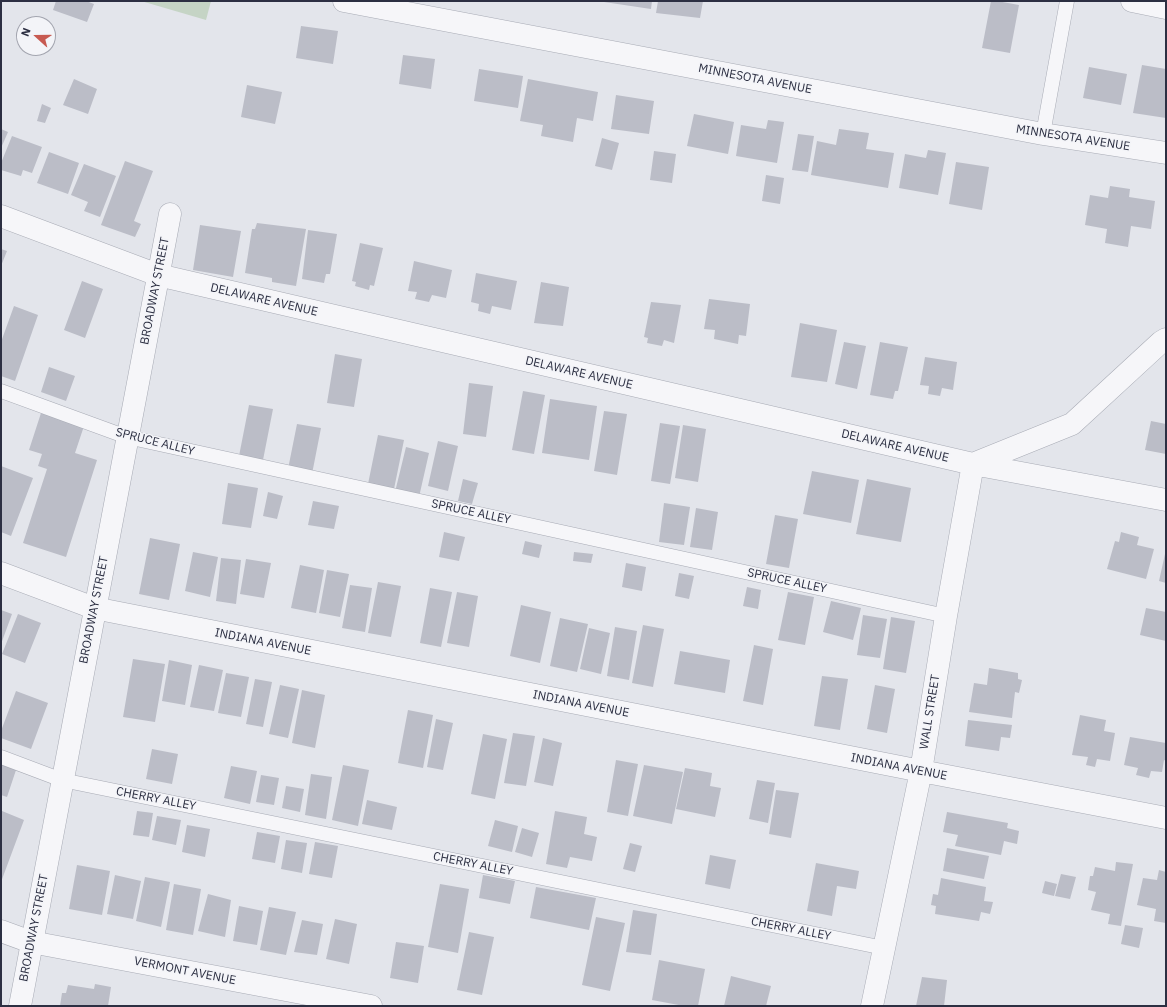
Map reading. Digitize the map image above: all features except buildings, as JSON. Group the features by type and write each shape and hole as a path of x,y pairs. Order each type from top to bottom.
{"street":[{"path":"1132,1 1166,8"},
{"name":"MINNESOTA AVENUE","path":"355,2 1043,134 1166,153"},
{"name":"BROADWAY STREET","path":"20,1006 94,608 170,214"},
{"name":"DELAWARE AVENUE","path":"1,216 158,275 973,464 1166,500"},
{"path":"973,464 1072,424 1166,339"},
{"name":"WALL STREET","path":"872,1006 920,771 973,464"},
{"name":"INDIANA AVENUE","path":"1,573 94,608 1166,818"},
{"name":"VERMONT AVENUE","path":"1,930 31,942 371,1006"}],"lane":[{"path":"1043,134 1067,1"},
{"name":"SPRUCE ALLEY","path":"1,391 127,437 946,616"},
{"name":"CHERRY ALLEY","path":"1,757 62,780 884,948"}],"green space":[{"path":"141,1 211,1 206,20"}]}
